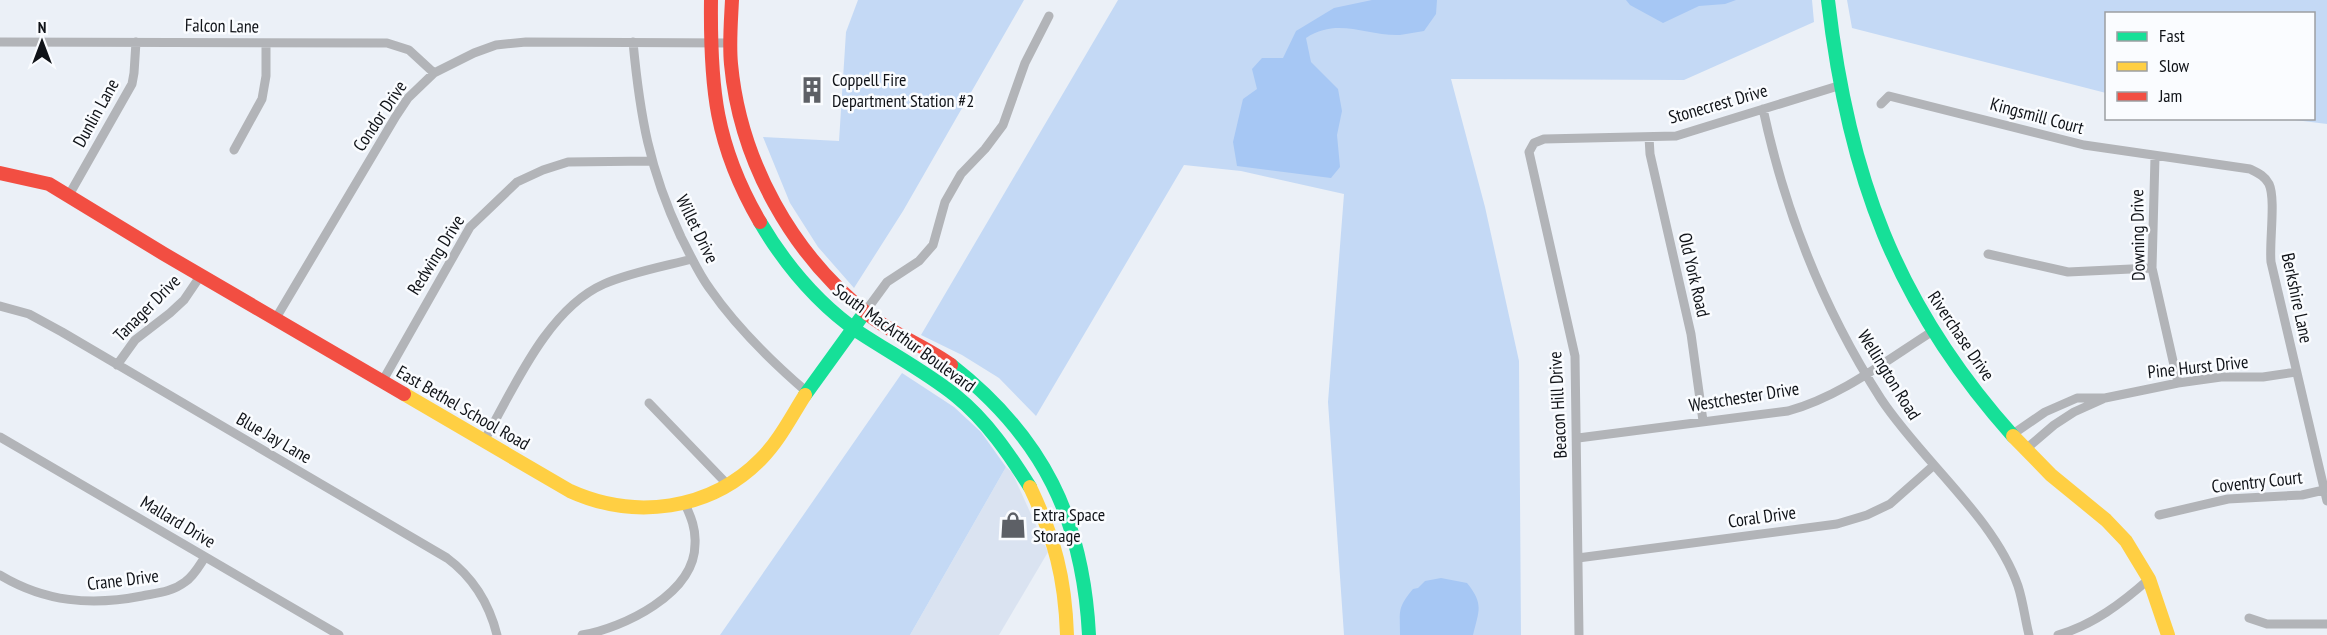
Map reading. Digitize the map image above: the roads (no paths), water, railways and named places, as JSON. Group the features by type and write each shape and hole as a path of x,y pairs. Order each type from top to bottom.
{"street":[{"name":"South MacArthur Boulevard","path":"711,0 712,82 719,123 730,162 746,197 771,239 799,279 825,306 853,328 952,392 988,427 1017,467 1041,510 1058,553 1066,604 1067,635"},
{"name":"South MacArthur Boulevard","path":"732,0 730,43 739,109 766,186 784,218 819,269 865,312 894,332 948,363 974,384 997,405 1039,459 1077,538 1087,587 1089,635"},
{"name":"Riverchase Drive","path":"1828,0 1838,86 1851,144 1880,228 1899,269 1933,332 1955,365 2026,449 2118,532 2149,579 2168,635"},
{"path":"865,312 887,282 919,261 933,245 945,202 961,174 985,149 1003,125 1025,63 1049,16"},
{"name":"Falcon Lane","path":"0,42 387,44 409,50 434,73"},
{"name":"Dunlin Lane","path":"69,195 128,91 134,73 136,42"},
{"name":"Condor Drive","path":"276,318 396,116 408,98 434,73 496,45 526,42 730,43"},
{"name":"Willet Drive","path":"633,42 639,104 651,161 666,206 709,288 769,359 807,392"},
{"path":"234,150 262,99 266,76 266,43"},
{"name":"Stonecrest Drive","path":"1534,143 1544,139 1676,136 1838,86"},
{"name":"Kingsmill Court","path":"1881,104 1889,96 2084,145 2250,169 2260,174"},
{"name":"Wellington Road","path":"1763,109 1784,192 1807,256 1836,320 1882,400 1933,466 1978,518 2007,561 2018,587 2029,635"},
{"name":"Old York Road","path":"1649,137 1650,154 1691,334 1703,421"},
{"name":"Beacon Hill Drive","path":"1534,143 1529,152 1575,356 1578,438 1579,635"},
{"name":"Downing Drive","path":"2155,157 2152,268 2178,383"},
{"name":"Redwing Drive","path":"382,382 470,227 516,182 568,162 651,161"},
{"name":"East Bethel School Road","path":"0,173 38,181 69,195 382,382 570,491 600,503 657,508 685,504 728,485 758,462 773,445 807,392 865,312"},
{"name":"Berkshire Lane","path":"2260,174 2268,182 2272,194 2271,262 2327,501"},
{"path":"1988,254 2068,272 2152,268"},
{"path":"484,441 539,345 562,314 580,298 604,284 692,258"},
{"name":"Tanager Drive","path":"117,365 135,340 170,314 184,300 201,274"},
{"name":"Blue Jay Lane","path":"0,306 29,314 458,567 486,600 497,635"},
{"name":"Westchester Drive","path":"1578,438 1788,411 1807,405 1866,373 1933,332"},
{"name":"Pine Hurst Drive","path":"2013,434 2062,403 2077,398 2105,398 2178,383 2296,372"},
{"name":"Pine Hurst Drive","path":"2026,449 2039,436 2074,412 2105,398"},
{"path":"650,403 728,485"},
{"name":"Mallard Drive","path":"0,436 339,635"},
{"name":"Coral Drive","path":"1578,558 1837,524 1867,515 1890,504 1933,466"},
{"name":"Coventry Court","path":"2159,515 2228,499 2301,495 2325,490"},
{"path":"582,635 624,623 650,610 672,590 687,571 696,547 694,526 685,504"},
{"name":"Crane Drive","path":"0,574 17,585 45,596 74,602 100,602 170,591 191,577 205,557"},
{"path":"2058,635 2075,630 2096,619 2149,579"},
{"path":"2249,618 2267,624 2327,624"}],"place":[{"name":"Coppell Fire Department Station #2","path":"812,90"},
{"name":"Extra Space Storage","path":"1013,525"}]}
